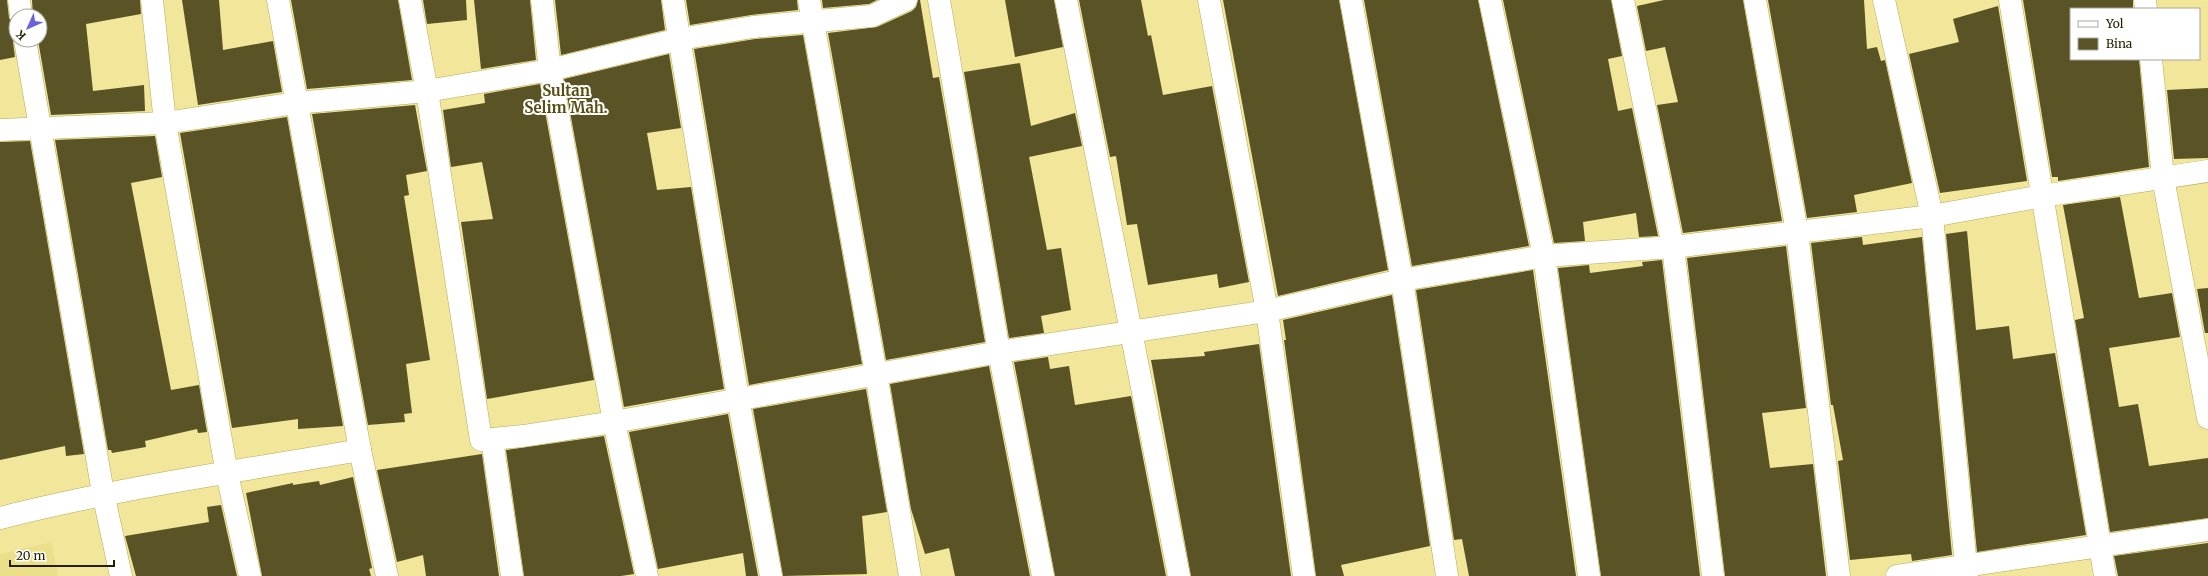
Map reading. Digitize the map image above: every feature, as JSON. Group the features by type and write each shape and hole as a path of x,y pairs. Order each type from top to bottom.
{"street":[{"path":"152,0 165,122 227,474 250,576"},
{"path":"278,0 360,450 387,576"},
{"path":"410,0 427,91 481,440 524,436 614,422 738,398 999,352 1267,311 1402,280 1544,256 1673,247 1932,216 2042,196 2208,171"},
{"path":"542,0 550,70 614,422 647,576"},
{"path":"674,0 738,398 771,576"},
{"path":"809,0 876,374 910,576"},
{"path":"0,130 165,122 296,103 427,91 550,70 680,39 753,27 814,23 872,16 906,0"},
{"path":"939,0 999,352 1043,576"},
{"path":"1066,0 1179,576"},
{"path":"1209,0 1267,311 1304,576"},
{"path":"1350,0 1402,280 1447,576"},
{"path":"1490,0 1544,256 1589,576"},
{"path":"1623,0 1673,247 1713,576"},
{"path":"1755,0 1797,232 1840,576"},
{"path":"1884,0 1932,216 1966,571"},
{"path":"2010,0 2105,576"},
{"path":"26,48 38,128 103,493 121,576"},
{"path":"2151,60 2163,178 2208,418"},
{"path":"492,439 512,576"},
{"path":"0,518 103,493 227,474 360,450"},
{"path":"1897,576 1966,571 2101,546 2208,530"}],"shaded area":[{"path":"51,542 58,576 0,576 0,554"}],"building":[{"path":"0,0 7,0 8,48 14,48 15,57 0,60"},
{"path":"32,0 140,0 141,14 86,24 93,91 144,85 145,111 51,115 39,48 48,48 48,8 32,8"},
{"path":"182,0 219,0 223,50 273,41 282,92 198,105"},
{"path":"291,0 398,0 412,80 307,89"},
{"path":"423,0 466,0 467,20 427,24"},
{"path":"474,0 530,0 536,60 481,69"},
{"path":"555,0 661,0 665,30 561,55"},
{"path":"686,0 797,0 798,10 751,15 690,25"},
{"path":"822,0 877,0 869,4 823,8"},
{"path":"918,0 920,0 933,78 939,77 985,342 886,360 828,33 877,27 912,11 916,7"},
{"path":"1005,0 1054,0 1063,47 1015,57"},
{"path":"1079,0 1141,0 1148,36 1151,35 1163,95 1212,86 1249,282 1219,288 1217,274 1148,285 1137,224 1127,225 1116,156 1110,157"},
{"path":"1223,0 1339,0 1388,270 1278,296"},
{"path":"1364,0 1478,0 1529,246 1412,266"},
{"path":"1503,0 1611,0 1622,56 1608,59 1618,111 1632,108 1658,236 1639,237 1636,213 1583,222 1585,241 1554,243"},
{"path":"1664,0 1743,0 1782,221 1683,233 1657,105 1678,102 1665,47 1646,51 1637,6"},
{"path":"1768,0 1864,0 1867,49 1877,47 1881,61 1885,60 1912,183 1854,195 1857,212 1807,218"},
{"path":"2023,0 2133,0 2133,8 2070,8 2070,60 2139,60 2149,167 2058,181 2058,177 2052,177"},
{"path":"1998,6 2027,181 1940,193 1909,54 1959,42 1953,19"},
{"path":"803,35 862,364 749,385 694,49 755,39"},
{"path":"669,54 681,128 647,133 657,190 691,187 724,389 624,407 564,79"},
{"path":"1020,63 1031,126 1075,113 1082,146 1029,157 1047,250 1061,248 1071,310 1041,316 1044,333 1009,338 964,72"},
{"path":"540,84 594,380 487,399 461,222 493,219 482,162 451,167 443,110 485,103 484,94"},
{"path":"2208,88 2208,158 2174,159 2167,90"},
{"path":"415,105 427,171 406,175 409,195 404,196 430,360 406,364 412,413 404,414 405,422 368,425 312,114"},
{"path":"287,117 343,426 298,429 298,419 232,428 180,133"},
{"path":"155,136 162,177 131,183 171,390 199,385 207,432 198,433 197,429 145,441 146,447 112,453 111,450 108,450 55,140"},
{"path":"30,141 84,454 66,456 65,446 0,460 0,142"},
{"path":"2120,197 2139,298 2172,293 2180,337 2109,348 2119,407 2138,404 2149,466 2208,458 2208,518 2110,532 2075,320 2084,318 2063,205"},
{"path":"1967,231 1976,330 2009,326 2013,359 2055,353 2086,535 1977,552 1946,234"},
{"path":"1862,237 1863,245 1922,237 1952,555 1912,561 1911,554 1850,560 1838,461 1843,460 1833,405 1831,405 1811,243"},
{"path":"1786,246 1806,408 1762,413 1770,468 1813,464 1826,576 1725,576 1687,258"},
{"path":"1662,260 1700,576 1601,576 1558,268 1589,265 1590,273 1643,266 1642,262"},
{"path":"1533,270 1576,576 1469,576 1462,539 1454,540 1416,290"},
{"path":"2208,288 2208,333 2205,333 2197,289"},
{"path":"1392,295 1430,546 1341,565 1344,576 1316,576 1284,340 1286,340 1283,320"},
{"path":"1259,344 1291,576 1191,576 1151,360 1205,356 1204,352"},
{"path":"1048,357 1050,369 1069,366 1075,405 1131,396 1166,576 1055,576 1014,362"},
{"path":"989,366 1030,576 955,576 949,548 925,554 911,509 890,384"},
{"path":"866,389 887,512 862,516 867,574 783,576 753,409"},
{"path":"728,414 758,576 746,576 743,553 658,569 629,432"},
{"path":"604,436 634,574 621,576 524,576 506,450"},
{"path":"482,454 499,576 426,576 423,555 397,562 377,470"},
{"path":"353,477 372,568 369,569 371,576 262,576 246,493 293,483 293,485 319,481 320,485"},
{"path":"221,505 237,576 136,576 125,536 209,522 207,507"},
{"path":"2208,543 2208,576 2118,576 2114,556"}],"district":[{"name":"Sultan Selim Mah.","path":"566,98"}]}
